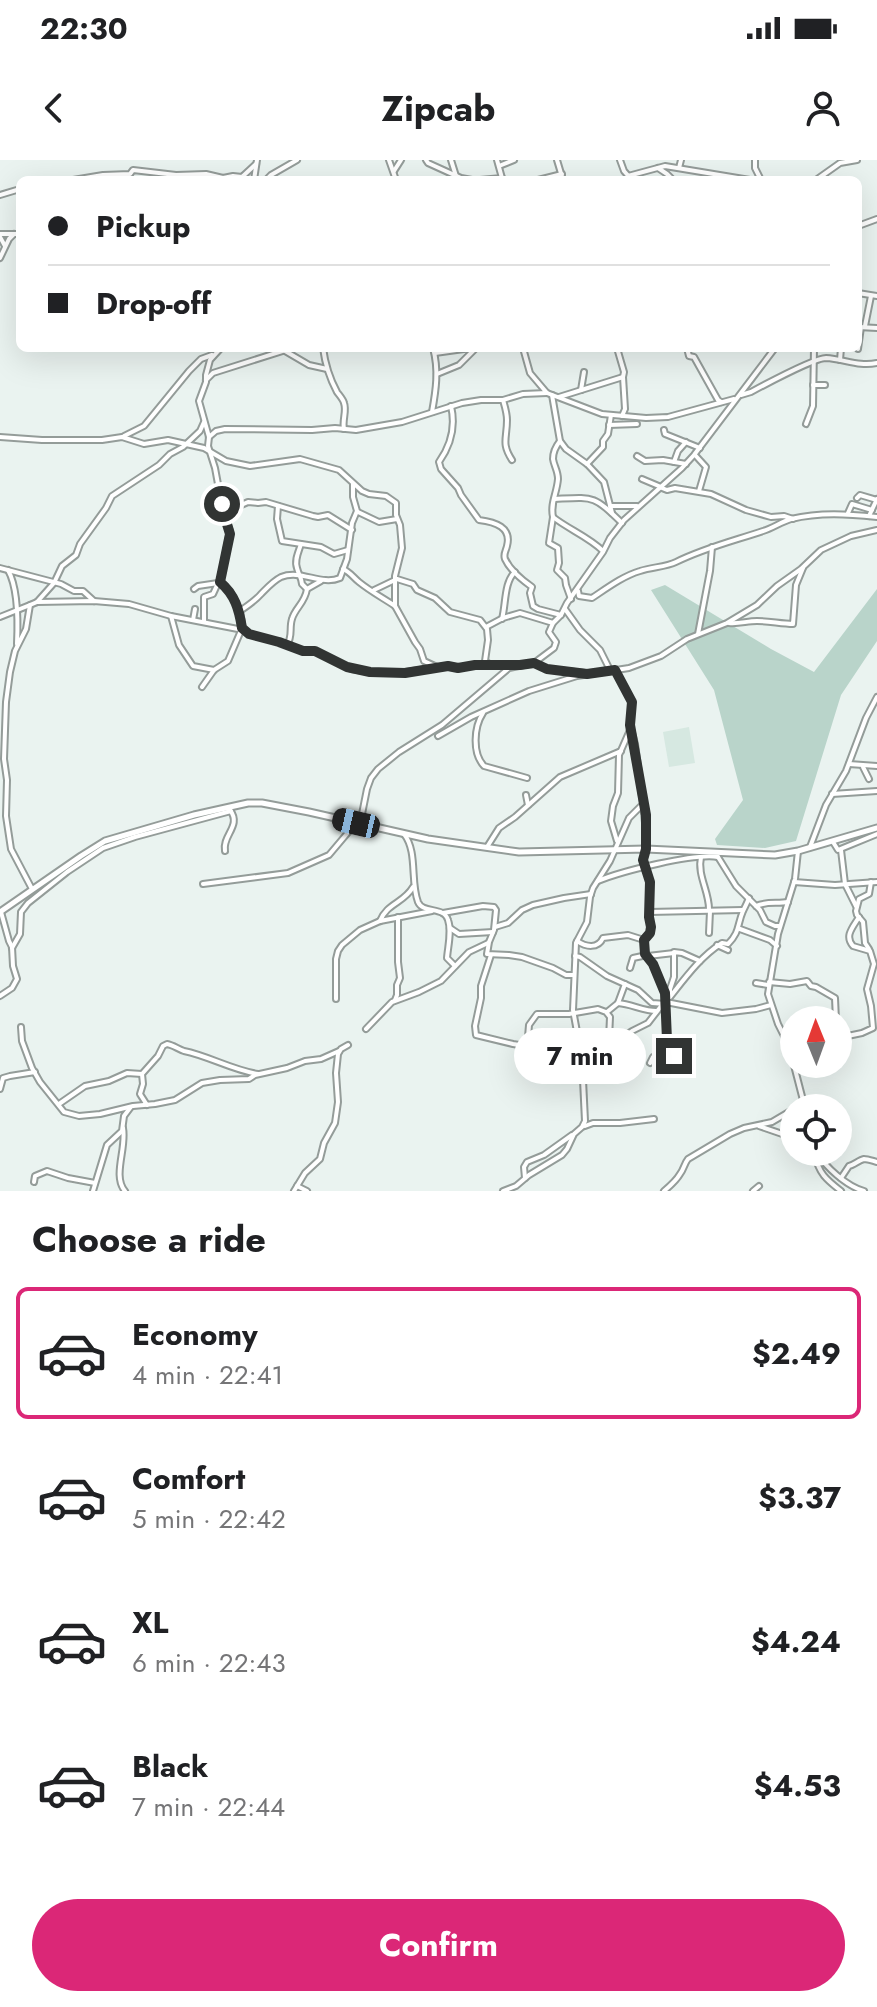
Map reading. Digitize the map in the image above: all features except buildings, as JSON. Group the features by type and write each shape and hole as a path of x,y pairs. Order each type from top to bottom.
{"main road":[{"path":"0,912 105,841 244,803 262,803 403,834 529,852 617,847 717,855 775,855 877,831"}],"street":[{"path":"270,176 297,160"},
{"path":"389,160 395,176"},
{"path":"394,171 401,160"},
{"path":"426,160 455,176"},
{"path":"498,163 514,160"},
{"path":"679,168 681,160"},
{"path":"751,176 755,160"},
{"path":"822,176 840,163 857,160"},
{"path":"636,176 665,166 719,176"},
{"path":"754,167 759,176"},
{"path":"658,168 669,176"},
{"path":"95,176 130,174 133,170 214,176"},
{"path":"0,258 5,246 16,235"},
{"path":"0,236 5,246"},
{"path":"874,296 862,327 877,328"},
{"path":"208,374 273,352"},
{"path":"287,352 309,365 327,369"},
{"path":"324,352 327,369 344,403 344,429"},
{"path":"432,412 437,374 434,352"},
{"path":"437,374 461,364 471,352"},
{"path":"524,352 532,376 549,394 560,441 604,482 612,513"},
{"path":"618,352 624,372 625,409 622,416"},
{"path":"688,352 721,402"},
{"path":"203,884 288,873 329,855 358,824 367,789 378,769 442,725 502,673 511,667 534,663 555,647 556,642 549,632 553,623 610,538 694,455 772,352"},
{"path":"806,424 813,406 814,352"},
{"path":"840,360 841,352"},
{"path":"209,437 199,401 210,360 215,354"},
{"path":"0,437 108,440 122,437 141,429 201,359 215,354"},
{"path":"204,622 204,597 213,594 219,583 230,534 207,442 218,430 353,430 391,424 451,406 481,400 503,400 523,394 549,394 611,415 668,417 738,397 822,358 860,365 877,363"},
{"path":"581,390 584,372"},
{"path":"558,397 623,377"},
{"path":"813,385 825,385"},
{"path":"503,400 507,417 505,449 512,460"},
{"path":"451,406 453,433 439,466 480,521 503,526 508,541 505,559 520,579 532,587 530,595 533,606 561,615"},
{"path":"587,464 603,447 611,415"},
{"path":"37,602 54,583 60,568 76,555 112,496 187,444 204,422"},
{"path":"609,425 637,424"},
{"path":"664,430 671,437 700,448"},
{"path":"122,437 144,444 168,440 187,444 210,451 226,461 250,466 300,459 339,470 367,493 392,499 396,504 402,548 394,580 395,606"},
{"path":"560,441 556,444 553,459 558,476 551,509 553,517 549,543 558,547 557,570 565,578 571,599"},
{"path":"674,462 686,442"},
{"path":"694,455 706,467 699,491"},
{"path":"637,456 648,461 686,464"},
{"path":"642,479 665,490 699,491 746,510 793,519"},
{"path":"240,611 278,579 301,575 337,580 342,575 357,512 353,484"},
{"path":"857,498 860,495 877,499 870,513"},
{"path":"555,499 583,497 596,500 622,523"},
{"path":"228,520 245,503 265,501 313,516 328,515 352,530"},
{"path":"848,513 852,504 877,517"},
{"path":"604,505 639,506"},
{"path":"278,506 281,539 322,547 334,554 348,550"},
{"path":"357,512 379,522 397,519"},
{"path":"578,587 578,595 593,598 638,571 672,564 793,519 824,514 870,513"},
{"path":"553,517 603,552"},
{"path":"438,736 529,691 587,674 633,667 661,656 757,605 821,550 851,536 877,530"},
{"path":"301,544 296,566 302,585 307,589"},
{"path":"698,634 712,547"},
{"path":"728,623 755,621 793,624 796,585 804,566"},
{"path":"0,568 85,592 94,601"},
{"path":"343,568 395,606 425,662 440,667"},
{"path":"8,570 13,580 18,626 6,702 6,816 11,849 32,891"},
{"path":"502,619 508,583 516,572"},
{"path":"374,590 397,579 413,584 417,590 437,599 450,612 477,618 486,627 488,642 485,661 493,666"},
{"path":"287,645 292,618 303,603 307,589 324,580"},
{"path":"194,589 219,583 229,590 240,611 243,630"},
{"path":"0,617 37,602 129,604 243,630 303,651 315,651 359,670 405,673 440,667 520,665"},
{"path":"17,646 26,629 30,605"},
{"path":"193,620 195,609"},
{"path":"565,609 600,650 632,702 631,725 646,815 643,860 650,882 651,931 644,940 644,952 664,989 667,1040 675,1060 653,1057 650,1063"},
{"path":"486,627 521,613 553,623"},
{"path":"171,616 179,645 193,666 214,670"},
{"path":"202,687 214,670 228,661 243,630"},
{"path":"534,663 547,669 587,674"},
{"path":"810,848 823,811 849,764 877,697"},
{"path":"484,711 476,731 480,763 527,778"},
{"path":"617,847 611,821 618,791 621,751 631,725"},
{"path":"486,848 499,828 561,776 621,751"},
{"path":"849,764 877,766"},
{"path":"862,765 869,779"},
{"path":"832,794 877,791"},
{"path":"526,795 528,805"},
{"path":"580,1129 585,1115 581,1055 573,1013 576,941 587,922 596,882 608,865 630,817 643,804"},
{"path":"12,948 20,934 20,914 25,906 62,875 103,848 229,809 234,815 234,822 233,830 224,843 225,851"},
{"path":"833,842 836,849 841,850 877,831"},
{"path":"403,834 409,843 413,886 420,906 443,913 489,905 496,909 487,953 491,955"},
{"path":"841,850 845,884 856,906"},
{"path":"780,1023 768,995 769,983 780,926 794,882 798,851"},
{"path":"596,882 618,873 717,855 735,884 766,922 780,926"},
{"path":"701,857 701,880 710,905 709,933"},
{"path":"794,882 874,882 870,892 859,899 856,906 874,964 867,989 872,997 872,1029 852,1035"},
{"path":"380,921 385,910 408,894 413,886"},
{"path":"449,927 459,934 494,930 533,905 591,894"},
{"path":"597,1073 608,1049 647,1024 717,945 730,943 739,929 749,898"},
{"path":"756,906 765,902 788,902"},
{"path":"336,999 338,951 360,930 398,916 432,910"},
{"path":"649,912 743,910"},
{"path":"0,912 17,974 17,981 0,996"},
{"path":"443,913 449,927 447,958 455,966"},
{"path":"366,1029 395,1000 397,994 400,978 398,916"},
{"path":"859,917 849,932 850,942 853,946 870,951"},
{"path":"739,929 770,940 777,946"},
{"path":"576,941 595,946 603,938 626,935 644,940"},
{"path":"395,1000 439,982 469,952 489,942"},
{"path":"717,945 728,950"},
{"path":"630,968 633,958 679,952 700,961"},
{"path":"667,1002 674,975 674,953"},
{"path":"491,955 522,957 573,975"},
{"path":"491,955 481,986 475,1034 581,1055"},
{"path":"575,956 607,976 638,990 652,1003 667,1002 722,1013 771,1005"},
{"path":"756,983 790,984 806,980 811,986 835,998 836,1006"},
{"path":"618,1003 625,984"},
{"path":"759,1008 768,995"},
{"path":"607,1013 618,1003 656,1011"},
{"path":"524,1045 529,1025 536,1014 564,1015 595,1009 610,1017 609,1041 612,1046"},
{"path":"21,1027 22,1041 35,1072 50,1096 64,1112 79,1116 177,1100 206,1082 248,1080 259,1074 321,1059 348,1045"},
{"path":"147,1105 140,1094 142,1074 163,1046 169,1044 259,1074"},
{"path":"307,1191 296,1188 305,1173 320,1159 324,1143 335,1123 339,1051"},
{"path":"0,1089 3,1078 35,1072"},
{"path":"59,1104 85,1086 127,1073 142,1074"},
{"path":"124,1117 131,1106"},
{"path":"93,1191 107,1145 122,1131 124,1117 120,1109"},
{"path":"671,1191 688,1159 737,1131 780,1117"},
{"path":"525,1178 527,1162 593,1123 654,1119"},
{"path":"123,1126 125,1134 119,1175 120,1185 125,1191"},
{"path":"759,1126 780,1133"},
{"path":"503,1191 562,1155 574,1134"},
{"path":"841,1178 850,1165 866,1159 877,1162"},
{"path":"817,1166 822,1176 841,1191"},
{"path":"828,1166 856,1190 864,1191"},
{"path":"34,1182 35,1176 47,1171 96,1184"},
{"path":"664,1191 675,1182"},
{"path":"518,1191 519,1183"},
{"path":"753,1191 759,1186"}],"shaded area":[{"path":"689,727 695,763 669,767 663,732"}],"green space":[{"path":"665,585 814,672 877,589 877,641 841,695 796,841 765,848 717,845 715,839 743,800 714,690 651,590"}],"route":[{"path":"222,504 230,534 220,582 232,594 240,611 242,628 249,634 303,651 315,651 347,667 370,672 405,673 448,666 534,663 547,669 587,674 615,670 632,702 630,725 646,815 643,860 650,882 651,927 644,940 644,952 653,964 665,993 667,1040 674,1056"}]}
